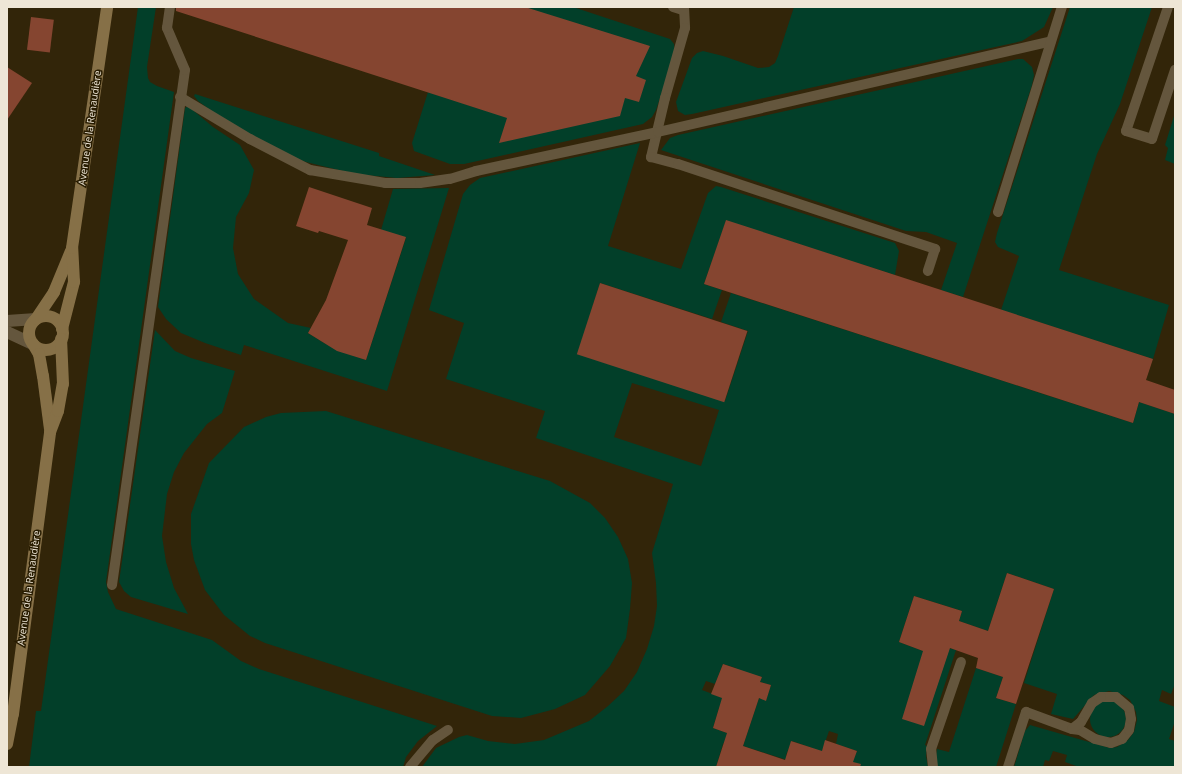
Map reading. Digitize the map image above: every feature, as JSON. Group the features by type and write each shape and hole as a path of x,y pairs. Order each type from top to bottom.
{"street":[{"name":"Avenue de la Renaudière","path":"7,744 8,728 13,714 50,432 58,411 63,384 62,334 74,282 72,248 107,7"},
{"name":"Avenue de la Renaudière","path":"50,432 39,354 29,334 32,323 54,292 72,248"},
{"path":"7,321 36,319 46,316 52,317 60,323 62,334 58,344 48,349 38,347 7,332"}],"lane":[{"path":"112,585 185,70 167,28 170,7"},
{"path":"672,7 683,9 685,28 665,98 652,157 678,164 935,249 928,271"},
{"path":"998,212 1062,7"},
{"path":"1168,7 1126,131 1152,139 1175,70"},
{"path":"180,97 250,139 310,170 386,183 420,183 450,179 476,171 658,132 1051,41"},
{"path":"933,767 931,749 961,662"},
{"path":"1008,767 1026,712 1072,728 1080,730 1094,739 1104,742 1117,742 1126,736 1129,730 1131,719 1129,708 1116,697 1101,697 1092,703 1081,722 1072,728"},
{"path":"410,767 433,740 448,730"}],"green space":[{"path":"138,7 156,7 147,67 148,78 150,82 157,86 174,92 106,582 108,592 116,609 212,640 241,661 259,669 437,726 418,741 406,757 403,767 29,767 36,711 41,711"},
{"path":"513,7 573,7 670,39 674,44 675,53 656,110 652,117 643,124 464,164 450,164 414,151 412,143 428,92 480,109"},
{"path":"794,7 1053,7 1044,27 1022,41 692,114 685,115 678,111 676,102 692,58 697,53 703,51 758,68 769,67 775,63 778,56"},
{"path":"1070,7 1152,7 1120,104 1097,154 1059,270 1169,305 1153,359 1001,310 1019,256 998,247 995,242 997,233"},
{"path":"1023,59 1032,67 1034,75 1032,85 963,297 941,290 957,243 926,232 906,231 661,150 670,138 678,135"},
{"path":"195,94 379,153 379,156 435,175 397,178 355,174 306,162 292,157 228,123 198,101 194,96"},
{"path":"188,106 213,127 240,145 254,170 249,193 236,217 233,248 238,274 254,299 288,323 311,328 308,333 324,343 340,351 366,360 406,238 381,230 393,189 449,188 387,391 244,345 241,355 181,333 166,319 158,307 185,108"},
{"path":"1175,113 1175,164 1165,160 1168,148 1165,145"},
{"path":"640,143 608,246 681,269 708,193 716,186 895,243 899,251 895,275 726,221 704,284 722,290 712,319 600,283 578,354 725,401 748,331 721,322 731,293 1133,423 1139,402 1175,414 1175,684 1171,694 1162,690 1159,701 1175,707 1175,721 1169,739 1175,741 1175,767 1079,767 1065,762 1067,755 1053,751 1049,761 1045,760 1043,767 1014,767 1025,731 1030,725 1110,748 1117,747 1128,740 1134,732 1137,720 1136,712 1130,700 1123,695 1109,691 1094,695 1073,719 1051,714 1057,694 1024,683 1054,589 1007,573 988,631 959,621 962,611 914,596 899,642 934,655 949,648 956,650 925,745 927,746 926,756 928,767 850,767 857,751 836,744 838,734 829,731 821,754 812,748 792,741 786,755 787,760 743,746 759,698 766,700 771,685 760,682 762,677 735,670 736,668 723,664 715,684 706,681 702,690 726,699 719,708 713,728 727,733 732,732 723,744 716,767 422,767 436,748 459,737 467,735 488,741 515,744 544,740 589,721 624,691 637,672 647,649 654,626 657,606 652,553 673,484 536,438 545,411 446,379 464,323 429,310 463,194 470,185 480,178","holes":["632,383 719,410 701,466 614,437"]},
{"path":"155,330 175,351 191,358 235,371 222,413 207,424 184,453 174,472 167,494 162,536 166,562 174,588 188,614 131,597 124,591 119,582"},
{"path":"326,411 550,481 590,503 605,518 618,537 628,559 632,583 630,609 626,638 610,666 585,695 555,709 521,718 492,716 265,643 250,636 224,615 205,590 194,560 191,544 191,514 209,463 244,427 266,417 281,413"},
{"path":"976,668 1003,677 996,698 1016,704 996,767 938,767 935,761 937,749 949,752"},
{"path":"1112,701 1121,706 1125,712 1125,726 1121,732 1112,737 1104,737 1095,732 1091,726 1090,715 1095,706 1101,702"}],"building":[{"path":"176,7 525,7 650,46 636,76 646,80 639,102 625,98 620,116 499,143 507,118 176,11"},
{"path":"31,17 54,20 50,53 27,50"},
{"path":"7,67 32,83 7,120"},
{"path":"309,187 372,208 367,225 406,237 366,360 337,351 308,333 326,300 348,240 296,226"},
{"path":"726,220 1153,359 1146,380 1175,390 1175,414 1139,402 1133,423 704,284"},
{"path":"600,283 747,331 724,402 577,354"},
{"path":"1007,573 1054,589 1016,704 996,698 1003,677 976,668 978,658 950,648 924,726 902,719 923,651 899,642 914,596 962,611 959,621 988,631"},
{"path":"723,664 762,677 760,682 771,685 766,701 759,698 743,746 785,760 791,741 822,751 825,740 857,751 853,762 861,764 860,767 716,767 727,733 713,728 722,698 711,694"}]}
